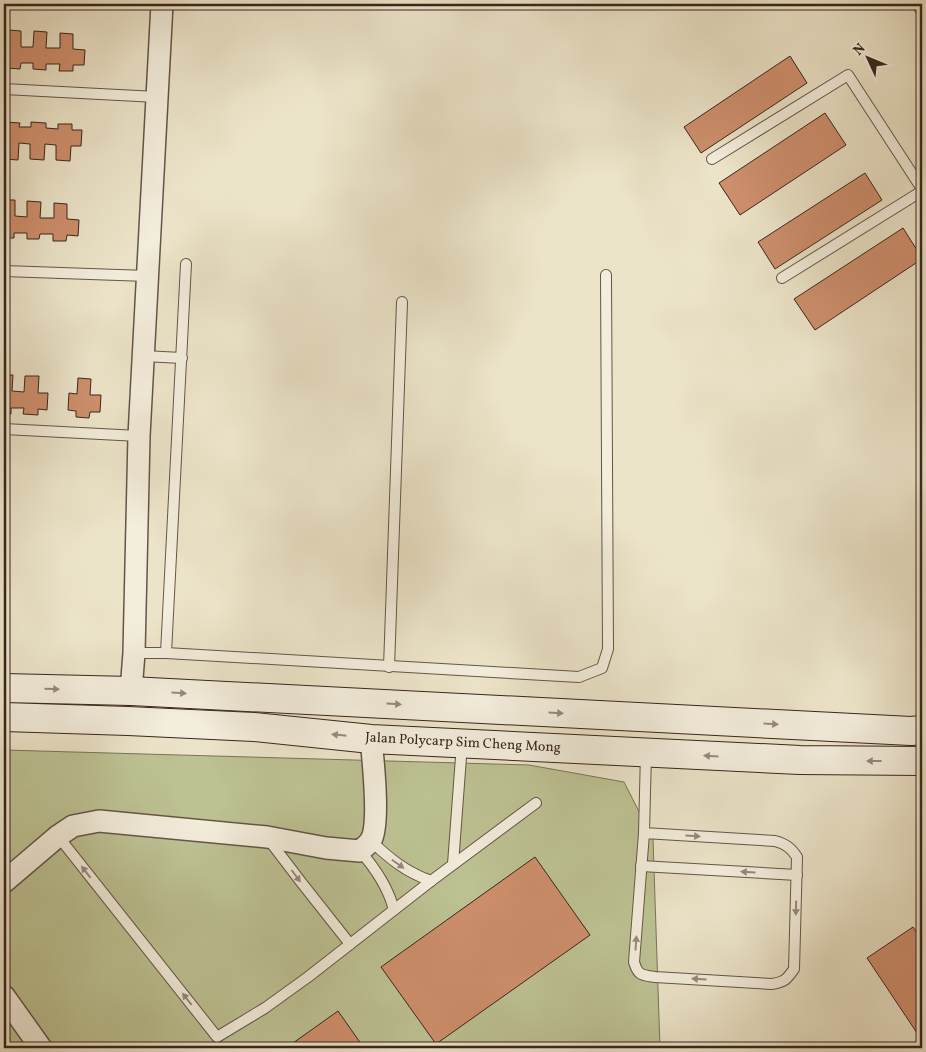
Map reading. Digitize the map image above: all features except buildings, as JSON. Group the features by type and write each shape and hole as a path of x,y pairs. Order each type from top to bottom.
{"street":[{"path":"162,4 147,276 134,653 131,691 137,702 145,710 157,717 243,722 254,727"},
{"path":"4,688 131,691 911,731 922,730"},
{"path":"52,719 102,712 121,701 131,691"},
{"name":"Jalan Polycarp Sim Cheng Mong","path":"4,717 254,727 371,738 800,760 922,761"},
{"path":"4,882 58,836 73,826 99,821 267,837 326,848 365,846 374,831 376,812 371,738"},
{"path":"4,996 41,1048"}],"lane":[{"path":"916,4 922,12"},
{"path":"712,159 848,76 922,190 782,278"},
{"path":"4,89 157,97"},
{"path":"166,653 186,264"},
{"path":"4,271 147,276"},
{"path":"134,653 166,653 579,677 602,668 608,649 606,275"},
{"path":"389,667 402,302"},
{"path":"144,356 182,358"},
{"path":"4,429 140,436"},
{"path":"453,864 462,743"},
{"path":"644,833 785,843 797,857 794,969 788,979 772,984 649,976 643,975 636,970 634,962 644,833 646,752"},
{"path":"58,836 217,1037 265,1008 301,983 453,864 536,803"},
{"path":"267,837 350,944"},
{"path":"365,846 386,855 401,867 417,876 431,881"},
{"path":"365,846 372,864 390,897 394,910"},
{"path":"641,866 796,875"}],"green space":[{"path":"4,750 529,765 624,782 653,839 660,1048 4,1048"}]}
